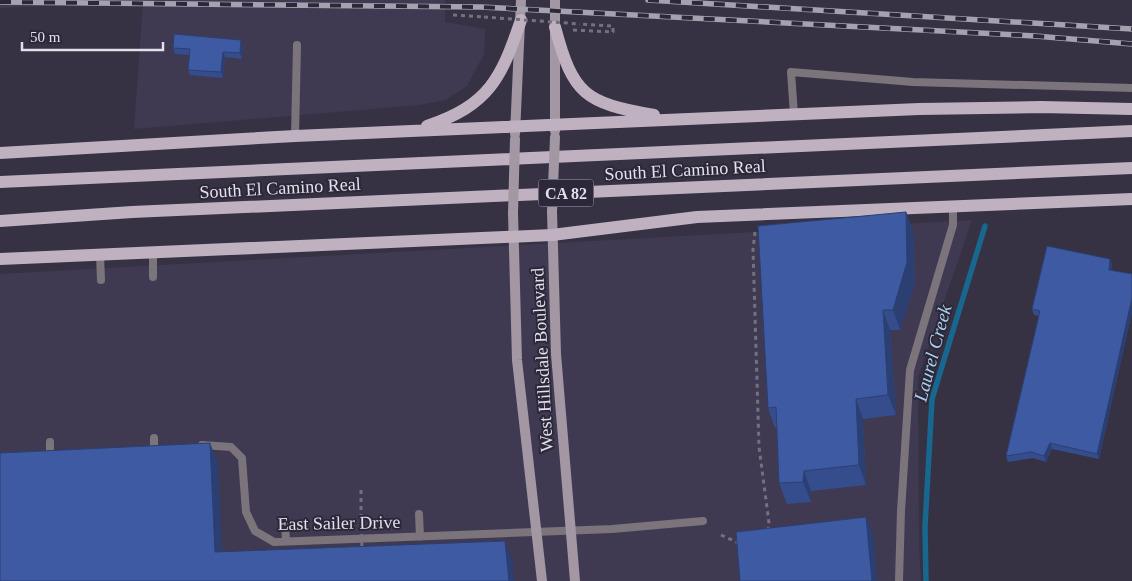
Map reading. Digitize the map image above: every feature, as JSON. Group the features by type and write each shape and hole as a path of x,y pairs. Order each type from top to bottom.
{"main road":[{"name":"West Hillsdale Boulevard","path":"521,0 515,132 513,237 517,360 538,531 542,581"},
{"name":"West Hillsdale Boulevard","path":"555,0 555,131 552,235 556,354 575,581"},
{"path":"412,130 457,114 483,96 503,68 521,20"},
{"path":"555,27 570,75 588,95 630,110 679,119"},
{"path":"0,153 412,130 555,131 679,119 794,114 1041,107 1132,109"},
{"name":"South El Camino Real","path":"0,182 1065,132 1132,131"},
{"name":"South El Camino Real","path":"0,221 142,211 1132,168"},
{"path":"0,259 552,235 698,217 1132,199"}],"lane":[{"path":"295,136 297,46"},
{"path":"794,114 791,72 913,82 1132,88"},
{"path":"899,581 901,511 910,370 953,226 953,206"},
{"path":"153,252 153,278"},
{"path":"100,255 101,280"},
{"name":"East Sailer Drive","path":"204,436 200,445 231,447 242,458 246,512 255,531 274,542 538,531 703,521"},
{"path":"145,448 158,448 154,438"},
{"path":"50,442 46,454 60,453"},
{"path":"419,514 420,536"},
{"path":"285,522 286,541"}],"path":[{"path":"453,15 613,26 612,32 572,30"},
{"path":"755,232 753,249 759,447 769,523 768,532"},
{"path":"361,490 362,556"},
{"path":"721,535 732,541 747,544"}],"shaded area":[{"path":"0,0 445,0 445,22 485,29 484,54 467,86 445,100 419,105 134,129 143,2 0,8"},
{"path":"972,220 918,377 919,548 921,581 0,581 0,274"}],"building":[{"path":"174,34 241,40 240,53 223,52 221,72 188,70 190,49 173,48"},
{"path":"906,212 907,262 893,310 883,310 888,395 856,399 859,465 804,471 803,482 779,483 776,407 768,408 758,226"},
{"path":"1047,246 1110,259 1109,270 1132,274 1132,298 1097,454 1050,443 1044,456 1031,452 1006,456 1040,311 1032,309"},
{"path":"210,443 215,552 505,541 509,581 0,581 0,453"},
{"path":"866,517 872,581 740,581 736,532"}],"waterway":[{"name":"Laurel Creek","path":"926,581 925,527 932,399 985,226"}],"railway":[{"path":"648,0 1132,29"},
{"path":"0,2 481,7 1035,36 1132,44"}]}
